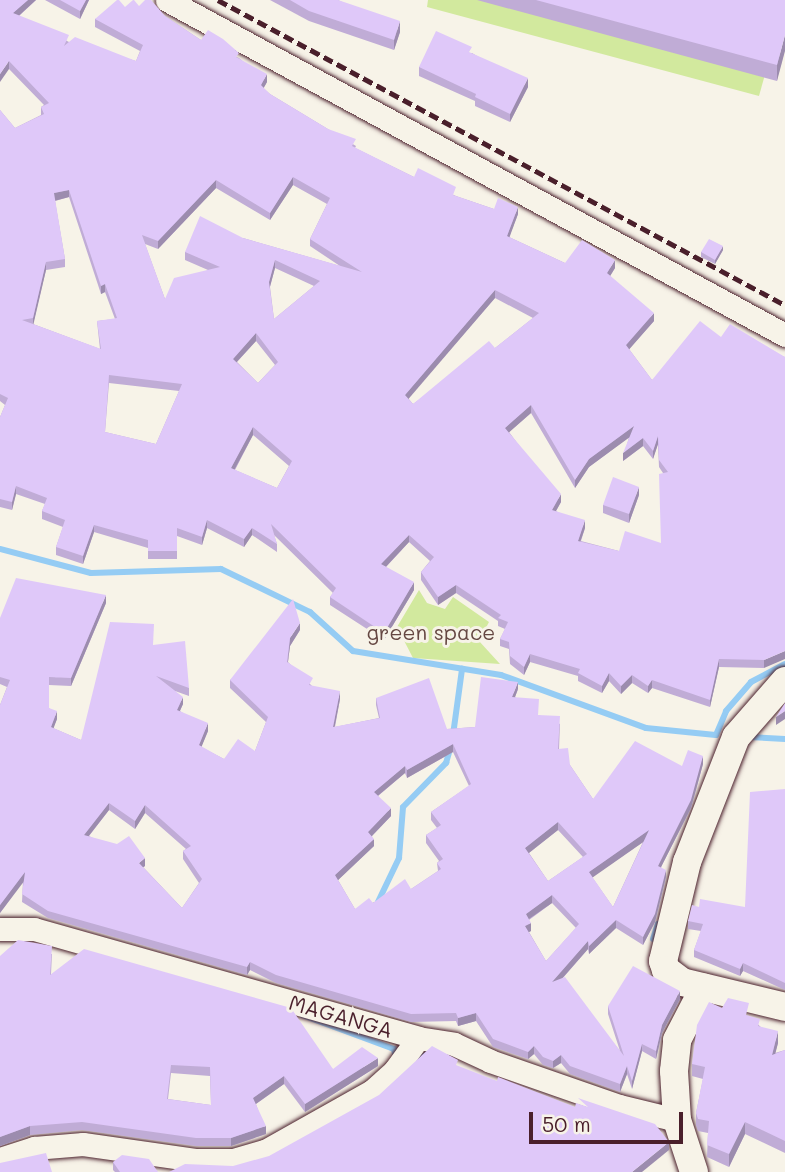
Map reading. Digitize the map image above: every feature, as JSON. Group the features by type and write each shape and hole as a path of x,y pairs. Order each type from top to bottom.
{"street":[{"path":"167,0 785,335"},
{"path":"785,681 736,737 687,862 667,931 666,970 682,982 785,1007"},
{"name":"MAGANGA","path":"0,929 34,929 418,1038 454,1044 490,1061 619,1106 677,1120"},
{"path":"694,1172 677,1120 677,1040 704,988"},
{"path":"3,1163 34,1148 83,1144 195,1160 233,1160 265,1151 372,1091 395,1070 418,1038"}],"green space":[{"path":"428,0 785,2 759,96 427,7"},
{"name":"green space","path":"419,590 427,603 445,609 453,597 489,622 479,641 500,664 413,658 397,627"}],"building":[{"path":"0,0 28,0 13,13 69,35 64,46 75,37 136,61 143,45 95,19 117,0 125,7 133,0 139,6 145,0 151,0 165,16 201,40 208,30 223,39 239,53 236,57 267,74 261,85 270,94 328,129 356,139 352,146 414,177 418,168 456,187 453,195 494,209 498,198 518,207 507,236 565,263 582,240 615,260 607,273 654,313 626,345 652,380 700,321 721,337 730,324 785,357 785,651 764,660 719,659 710,700 652,680 648,686 632,675 621,686 609,673 602,686 578,673 580,669 530,654 524,667 510,656 509,642 500,639 508,622 498,618 501,615 456,585 438,597 421,572 434,557 409,535 381,564 414,582 384,633 330,597 336,588 271,524 277,544 252,528 244,539 207,520 202,537 177,528 177,551 148,551 148,540 94,525 83,556 56,547 65,520 42,511 47,498 16,486 12,502 0,499 0,417 8,398 0,394 0,110 15,128 44,114 41,107 49,103 9,61 0,74","holes":["293,177 330,198 310,239 362,272 243,238 200,216 185,252 220,267 174,278 165,299 142,235 158,241 216,180 270,213","69,190 101,286 105,284 117,318 97,321 101,349 22,320 33,318 46,262 65,259 54,193","275,260 320,281 274,319 269,282","495,290 539,313 495,348 489,341 413,404 405,395","256,333 278,362 258,383 233,359","109,375 182,384 156,444 105,432","531,405 575,480 589,459 634,426 623,453 643,438 653,451 658,436 659,460 668,472 659,474 661,543 625,531 619,551 578,541 585,520 552,510 561,494 505,428","253,427 292,461 277,488 231,468"]},
{"path":"60,0 86,0 80,11"},
{"path":"290,0 338,0 400,21 394,40 309,11"},
{"path":"536,0 785,0 785,35 777,65"},
{"path":"436,31 472,47 469,52 528,78 510,114 475,97 476,94 419,67"},
{"path":"709,239 723,246 715,260 701,252"},
{"path":"613,477 639,487 629,514 603,505"},
{"path":"16,578 106,595 71,678 49,677 49,708 57,711 51,727 81,740 110,622 154,624 153,645 185,641 189,688 156,676 183,697 177,710 208,723 199,745 224,759 238,739 255,751 268,717 230,680 293,599 300,623 290,638 287,662 313,678 309,685 340,691 333,727 380,718 376,698 429,678 447,729 475,727 481,677 518,682 512,697 539,699 538,715 560,716 558,749 568,748 570,765 593,799 635,741 682,766 688,750 703,756 691,800 658,866 666,870 655,914 643,937 616,920 589,946 588,941 552,982 565,977 624,1056 608,1006 633,966 680,991 662,1025 656,1051 642,1044 632,1081 627,1066 620,1084 570,1066 561,1055 553,1061 543,1057 534,1046 528,1052 493,1039 476,1013 458,1018 456,1013 411,1014 276,975 250,962 247,967 48,911 22,894 25,872 0,905 0,705 10,680 0,677 0,618","holes":["453,744 471,784 431,812 441,825 426,835 443,859 437,863 441,869 411,889 405,879 373,903 369,898 355,909 335,875 374,839 368,832 391,808 374,792 405,766 407,770","109,803 135,821 145,805 191,846 183,851 202,879 182,908 139,863 145,858 129,836 117,844 84,835","558,822 587,854 548,881 525,848","649,830 613,907 589,872","552,895 579,924 546,961 525,926 531,923 526,914"]},
{"path":"785,703 785,711 776,717"},
{"path":"785,789 785,983 743,963 740,969 694,950 703,924 688,921 692,905 699,907 700,899 745,907 750,792"},
{"path":"18,940 52,946 50,975 84,949 291,1008 333,1069 362,1047 378,1058 305,1104 284,1076 253,1098 266,1126 231,1138 196,1138 82,1122 30,1126 0,1137 0,956","holes":["171,1065 210,1067 211,1105 167,1099"]},
{"path":"728,998 749,1003 746,1015 760,1019 758,1026 778,1031 772,1055 785,1050 785,1141 745,1122 729,1154 707,1145 709,1121 698,1119 696,1113 705,1067 692,1064 697,1025 709,1002 722,1008"},
{"path":"432,1046 458,1060 456,1065 497,1081 498,1077 575,1107 576,1103 588,1107 578,1098 655,1124 669,1142 632,1172 169,1172 185,1164 233,1166 269,1156 379,1095"},
{"path":"46,1153 52,1172 0,1172 0,1163"},
{"path":"122,1155 149,1159 158,1172 120,1172 113,1162"}],"waterway":[{"path":"0,549 91,573 221,569 310,612 353,651 501,675 646,728 716,735 726,711 751,682 785,664"},
{"path":"453,735 462,669"},
{"path":"749,737 785,739"},
{"path":"377,904 399,858 403,807 446,763 450,749"},
{"path":"653,939 658,924"},
{"path":"302,1015 394,1049 396,1058"},
{"path":"409,1067 431,1051"}],"railway":[{"path":"218,0 785,305"}]}
